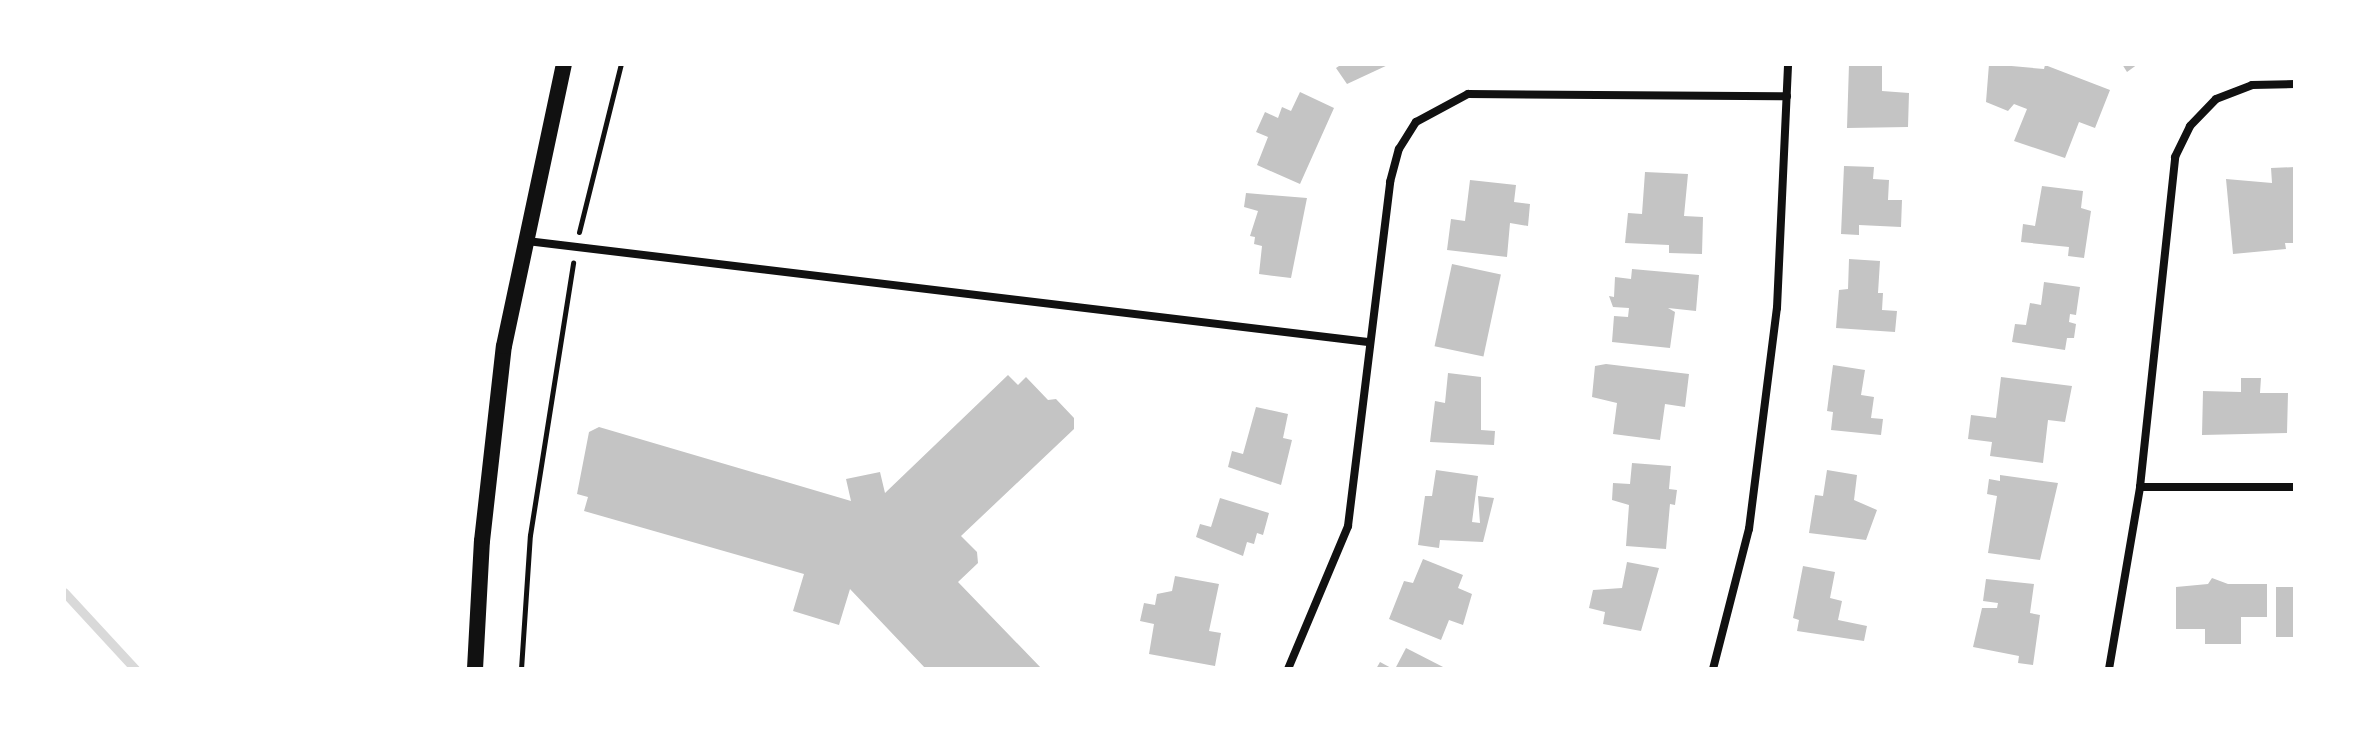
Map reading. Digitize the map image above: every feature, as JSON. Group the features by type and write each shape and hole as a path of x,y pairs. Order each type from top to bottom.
{"main road":[{"path":"475,669 483,526 504,346 564,64"}],"street":[{"path":"1713,669 1749,529 1777,308 1788,64"},
{"path":"2109,669 2140,487 2175,157 2190,126 2216,99 2252,85 2295,84"},
{"path":"1288,669 1348,526 1368,342 1399,149 1416,122 1437,106 1468,94 1787,96"},
{"path":"524,241 1368,342"},
{"path":"2140,487 2295,487"}],"path":[{"path":"579,230 621,64"},
{"path":"521,669 530,535 570,280"}],"building":[{"path":"1342,64 1390,64 1347,84 1336,68"},
{"path":"1849,64 1882,64 1882,91 1909,93 1908,127 1847,128"},
{"path":"1989,64 2044,69 2045,65 2110,90 2095,128 2079,122 2065,158 2014,141 2027,109 2014,104 2008,111 1986,102"},
{"path":"2122,64 2138,64 2127,72"},
{"path":"1300,92 1334,108 1300,184 1257,165 1268,137 1256,132 1265,112 1278,118 1282,107 1291,111"},
{"path":"1844,166 1874,167 1873,179 1889,180 1888,200 1902,200 1901,227 1859,225 1859,235 1841,234"},
{"path":"2295,167 2295,243 2285,243 2286,249 2233,254 2226,179 2272,183 2271,168"},
{"path":"1645,172 1688,174 1684,216 1703,217 1702,254 1669,253 1669,245 1625,243 1628,213 1642,214"},
{"path":"1470,180 1516,185 1514,202 1530,204 1528,226 1510,223 1507,257 1447,250 1451,219 1465,221"},
{"path":"2042,186 2083,191 2081,208 2091,211 2084,258 2068,256 2069,247 2021,242 2023,224 2035,226"},
{"path":"1246,193 1307,198 1291,278 1259,274 1262,246 1254,244 1255,237 1250,236 1258,211 1244,207"},
{"path":"1849,259 1880,261 1878,293 1883,293 1882,310 1897,311 1895,332 1836,328 1839,290 1848,289"},
{"path":"1452,264 1501,274 1483,357 1435,346"},
{"path":"1632,269 1699,275 1696,311 1668,308 1675,312 1670,348 1612,342 1614,316 1628,317 1629,308 1613,307 1609,296 1614,297 1615,277 1631,279"},
{"path":"2044,282 2080,287 2076,315 2070,314 2069,322 2076,324 2074,338 2067,338 2065,350 2012,342 2015,324 2026,325 2030,303 2041,305"},
{"path":"1606,364 1689,374 1685,407 1665,404 1660,440 1613,434 1617,403 1592,397 1595,366"},
{"path":"1833,365 1865,370 1861,395 1874,397 1871,418 1883,419 1881,435 1831,430 1833,412 1827,411"},
{"path":"1448,373 1481,377 1481,430 1495,431 1494,445 1430,442 1435,401 1445,403"},
{"path":"1008,375 1018,385 1026,377 1048,400 1056,399 1074,418 1074,429 961,536 977,552 978,563 958,582 1042,669 926,669 850,589 839,625 793,611 804,574 584,511 588,497 577,494 589,432 599,427 851,501 846,479 880,472 885,493"},
{"path":"2001,377 2072,386 2065,422 2048,420 2043,463 1990,456 1992,442 1968,439 1971,415 1996,418"},
{"path":"2241,378 2261,378 2260,393 2288,393 2287,433 2202,435 2203,391 2241,392"},
{"path":"1256,407 1288,414 1283,438 1292,440 1281,485 1228,467 1232,451 1243,454"},
{"path":"1632,463 1671,466 1669,489 1677,490 1675,505 1670,504 1666,549 1626,546 1629,505 1612,500 1613,483 1630,484"},
{"path":"1436,470 1478,476 1472,522 1480,523 1478,496 1494,498 1483,542 1440,540 1439,548 1418,545 1425,496 1432,496"},
{"path":"1827,470 1857,475 1854,500 1877,510 1866,540 1809,533 1815,495 1823,496"},
{"path":"2000,475 2058,483 2040,560 1988,553 1997,496 1987,494 1989,479 2000,481"},
{"path":"1220,498 1269,513 1263,535 1257,533 1254,544 1247,542 1243,556 1196,537 1200,524 1211,527"},
{"path":"1423,559 1463,575 1458,588 1472,594 1463,625 1449,620 1441,640 1389,619 1404,581 1413,583"},
{"path":"1627,562 1659,568 1641,631 1603,624 1605,612 1589,608 1593,590 1622,588"},
{"path":"1803,566 1835,572 1830,598 1842,601 1838,620 1867,626 1864,641 1797,631 1799,620 1793,618"},
{"path":"1175,576 1219,584 1209,631 1221,633 1215,666 1149,654 1154,624 1140,621 1144,603 1155,605 1157,594 1172,591"},
{"path":"2212,578 2228,584 2267,584 2267,617 2241,617 2241,644 2205,644 2205,629 2176,629 2176,587 2208,584"},
{"path":"1986,579 2034,584 2030,613 2040,615 2033,665 2018,663 2019,656 1973,647 1982,608 1997,608 1998,603 1983,601"},
{"path":"2276,587 2295,587 2295,637 2276,637"},
{"path":"1406,648 1447,669 1395,669"},
{"path":"1380,662 1393,669 1376,669"}],"waterway":[{"path":"64,592 135,669"}]}
